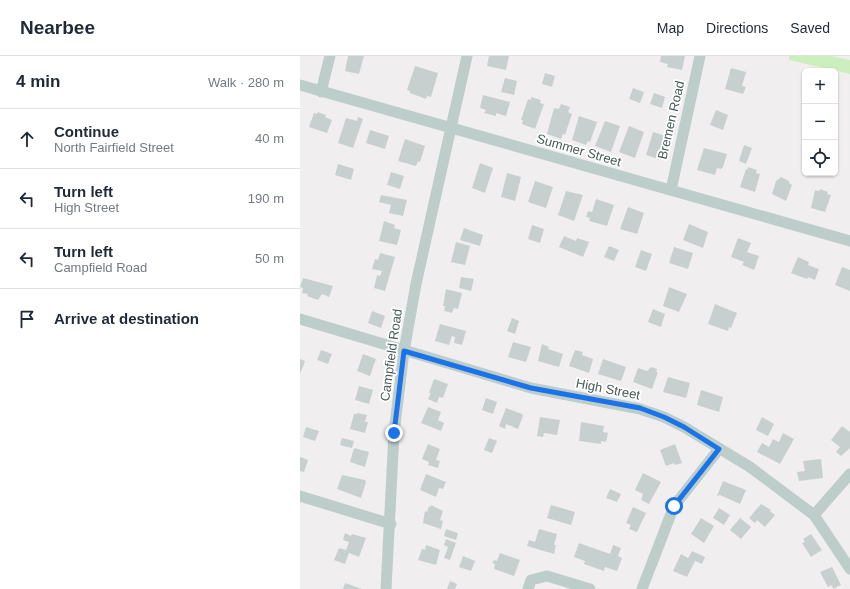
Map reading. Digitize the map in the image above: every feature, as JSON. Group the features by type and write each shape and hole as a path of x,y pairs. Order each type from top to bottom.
{"street":[{"path":"321,92 330,56"},
{"name":"Campfield Road","path":"386,589 391,524 394,433 404,351 416,284 467,56"},
{"name":"Bremen Road","path":"671,190 700,56"},
{"name":"Summer Street","path":"300,85 850,241"},
{"name":"High Street","path":"300,319 531,388 640,408 664,417 684,427 750,467 814,515 850,568"},
{"path":"642,589 674,506 719,449"},
{"path":"814,515 850,474"},
{"path":"300,496 391,524"},
{"path":"528,589 531,580 547,576 590,589"}],"green space":[{"path":"789,56 831,56 850,60 850,74 838,71 838,68 824,68 789,60"}],"building":[{"path":"348,56 364,56 359,74 345,71"},
{"path":"489,56 509,56 506,70 487,66"},
{"path":"661,56 685,56 682,70 667,67 668,64 660,62"},
{"path":"415,66 438,73 431,97 427,96 426,99 410,93 410,91 407,90"},
{"path":"731,68 746,72 742,86 746,87 743,94 725,89"},
{"path":"545,73 555,76 552,87 542,84"},
{"path":"505,78 517,81 514,95 501,92"},
{"path":"633,88 644,92 640,103 629,99"},
{"path":"654,93 665,97 662,108 650,104"},
{"path":"483,95 510,102 506,116 496,113 496,116 484,113 486,110 480,108"},
{"path":"531,97 541,100 540,103 544,104 535,129 522,124 523,120 521,120 528,99 531,100"},
{"path":"561,104 570,107 568,112 572,114 565,135 563,134 561,139 547,134 554,108 559,109"},
{"path":"716,110 728,115 723,130 710,125"},
{"path":"318,112 326,115 325,117 332,120 327,133 309,127 314,113 317,114"},
{"path":"579,116 597,122 590,142 588,141 586,145 572,140"},
{"path":"358,117 363,119 353,148 338,143 346,118 357,121"},
{"path":"605,121 620,126 611,152 595,146"},
{"path":"629,126 644,132 635,158 619,152"},
{"path":"370,130 389,136 385,149 366,143"},
{"path":"653,132 663,135 663,138 670,141 664,158 661,160 646,155"},
{"path":"405,139 425,146 420,162 418,161 416,166 398,161"},
{"path":"744,145 752,148 746,164 739,161"},
{"path":"704,148 727,154 723,167 721,169 717,168 715,175 697,170"},
{"path":"480,163 493,168 485,193 472,188"},
{"path":"338,164 354,169 351,180 335,175"},
{"path":"748,167 757,170 756,173 760,174 755,192 740,187"},
{"path":"391,172 404,176 400,189 387,185"},
{"path":"507,173 521,177 515,201 501,197"},
{"path":"781,177 789,181 792,185 786,201 772,194 776,181"},
{"path":"535,181 553,187 546,208 528,202"},
{"path":"820,189 831,195 825,212 811,208 815,190 819,191"},
{"path":"566,191 583,195 574,221 558,215"},
{"path":"381,195 407,200 403,216 389,213 391,205 379,202"},
{"path":"596,199 614,205 607,226 589,221 590,218 586,217 588,211 592,212"},
{"path":"628,207 644,213 637,234 620,229"},
{"path":"384,221 395,225 394,228 401,230 397,245 379,241"},
{"path":"689,224 708,232 703,248 683,240"},
{"path":"532,225 544,229 540,243 528,239"},
{"path":"464,228 483,235 480,246 460,240"},
{"path":"564,236 576,241 577,238 589,242 583,257 559,247"},
{"path":"738,238 751,243 747,252 759,256 754,270 742,265 744,262 731,257"},
{"path":"456,242 470,246 465,265 451,262"},
{"path":"609,246 619,250 614,261 604,257"},
{"path":"674,247 693,253 688,269 669,263"},
{"path":"641,250 652,254 646,271 635,267"},
{"path":"380,253 395,257 385,291 374,288 377,275 380,276 382,271 372,269 375,259 378,260"},
{"path":"798,257 809,262 808,265 819,269 815,280 808,277 807,279 791,273"},
{"path":"842,267 850,270 850,291 835,285"},
{"path":"461,277 474,279 471,291 459,288"},
{"path":"303,278 333,286 329,297 322,294 318,300 307,296 308,294 302,293 303,288 300,287"},
{"path":"669,287 687,294 679,312 663,306"},
{"path":"446,289 462,293 458,309 454,308 452,313 444,311 445,306 443,306"},
{"path":"715,304 737,313 731,328 729,327 728,331 708,324"},
{"path":"653,309 665,314 661,327 648,322"},
{"path":"372,311 385,316 381,328 368,323"},
{"path":"512,318 519,321 515,334 507,331"},
{"path":"440,324 466,331 462,345 454,343 455,337 452,336 449,345 435,341"},
{"path":"513,342 531,347 526,362 508,357"},
{"path":"542,344 549,347 548,349 563,354 559,367 538,361"},
{"path":"321,350 332,354 328,364 317,360"},
{"path":"575,350 583,352 582,355 593,359 589,373 569,366"},
{"path":"363,354 376,359 370,376 357,371"},
{"path":"300,359 305,361 300,374"},
{"path":"603,359 626,367 621,381 598,374"},
{"path":"651,367 657,369 656,372 658,372 652,389 633,382 638,368 647,371"},
{"path":"668,377 690,383 686,398 663,392"},
{"path":"434,379 448,384 443,398 439,397 437,403 428,399"},
{"path":"359,386 373,390 369,404 355,400"},
{"path":"701,390 723,397 719,412 697,405"},
{"path":"486,398 497,402 493,414 482,410"},
{"path":"428,407 441,412 438,420 444,423 441,431 421,423"},
{"path":"506,408 522,414 523,416 518,429 506,424 505,429 499,426"},
{"path":"357,413 367,415 365,422 368,422 365,433 350,429 354,414"},
{"path":"540,417 560,420 557,435 544,433 543,437 537,436"},
{"path":"762,417 774,424 768,436 756,430"},
{"path":"581,422 604,426 603,432 608,433 606,442 601,441 601,444 579,441"},
{"path":"842,426 850,432 850,448 841,456 836,452 840,447 831,440"},
{"path":"306,427 319,431 315,441 303,437"},
{"path":"783,433 794,439 780,464 757,452 762,443 769,447 773,439 779,442"},
{"path":"342,438 354,441 352,448 340,445"},
{"path":"489,438 497,441 492,453 484,450"},
{"path":"428,444 440,449 436,460 440,461 438,468 428,465 429,462 422,459"},
{"path":"675,444 682,463 675,465 674,463 666,466 660,450"},
{"path":"354,448 369,452 365,467 350,462"},
{"path":"300,457 308,460 304,472 300,471"},
{"path":"821,459 823,478 799,481 797,472 805,471 803,461"},
{"path":"643,473 661,482 649,504 641,500 643,494 635,490"},
{"path":"426,474 446,482 443,489 439,488 436,497 420,490"},
{"path":"342,475 365,480 366,482 361,498 337,489"},
{"path":"723,481 746,490 740,504 720,495 717,496"},
{"path":"610,489 621,494 617,502 606,498"},
{"path":"761,504 771,510 770,511 775,515 765,527 757,520 755,523 749,518"},
{"path":"431,505 443,511 440,520 443,521 441,529 423,523 425,511 427,512 429,506 431,507"},
{"path":"551,505 575,512 571,525 547,518"},
{"path":"633,507 646,513 637,532 629,529 631,525 626,523"},
{"path":"719,508 730,515 724,525 713,518"},
{"path":"701,518 714,526 704,543 691,534"},
{"path":"740,518 751,527 741,539 730,530"},
{"path":"446,529 458,533 456,540 444,536"},
{"path":"539,529 557,534 554,545 556,545 554,554 527,546 529,540 535,542"},
{"path":"345,533 351,536 352,534 366,538 359,557 349,553 345,564 334,560 339,548 346,550 349,542 343,540"},
{"path":"811,534 822,550 811,557 802,543 805,542 803,539"},
{"path":"446,539 456,543 450,560 444,558 448,547 444,545"},
{"path":"579,543 610,554 613,545 621,548 618,556 622,558 617,571 605,567 604,571 584,564 585,561 574,557"},
{"path":"426,545 440,550 436,565 418,560 422,549 425,550"},
{"path":"692,551 705,557 702,564 695,561 687,577 673,571 681,554 688,558"},
{"path":"500,553 520,560 514,576 494,569 495,564 492,563 494,560 497,561"},
{"path":"463,556 475,561 471,571 459,567"},
{"path":"832,567 841,585 833,589 832,585 828,587 820,572"},
{"path":"450,581 457,584 455,589 447,589"},
{"path":"345,583 362,589 343,589"}],"route":[{"path":"394,433 404,351 531,388 640,408 664,417 684,427 719,449 674,506"}]}
